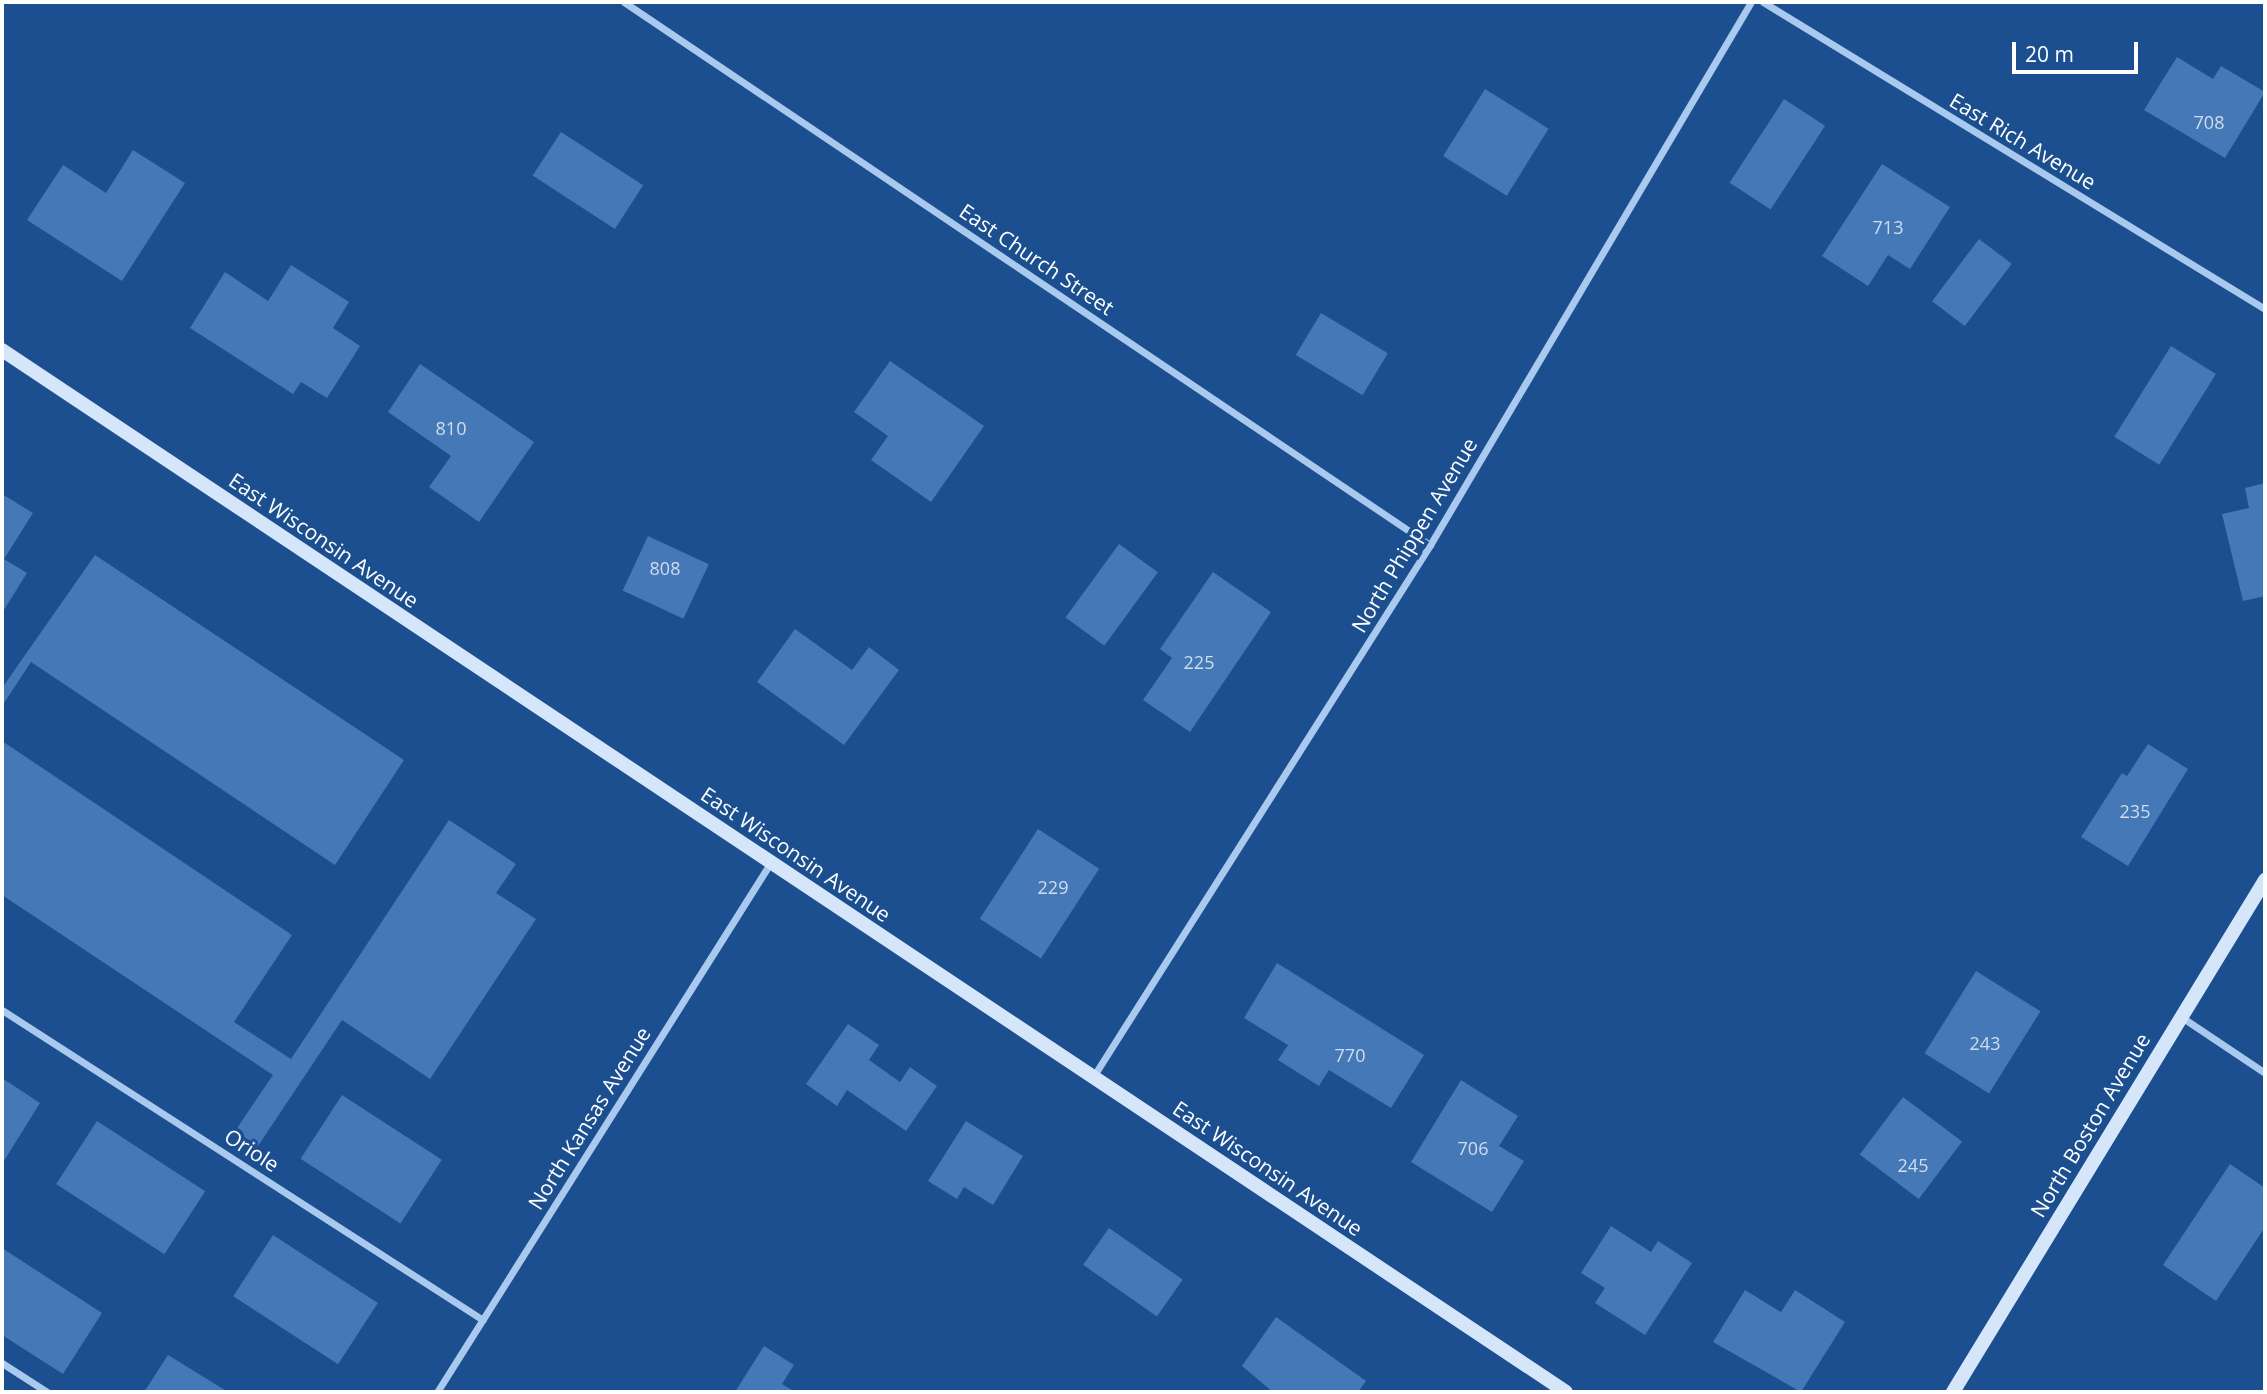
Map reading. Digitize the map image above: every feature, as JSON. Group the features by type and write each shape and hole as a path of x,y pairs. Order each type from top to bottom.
{"street":[{"name":"East Church Street","path":"624,2 1430,545"},
{"name":"North Phippen Avenue","path":"1093,1077 1430,545 1751,2"},
{"name":"East Rich Avenue","path":"1763,2 2265,309"},
{"name":"East Wisconsin Avenue","path":"2,351 1566,1392"},
{"name":"North Kansas Avenue","path":"437,1392 771,862"},
{"name":"North Boston Avenue","path":"1953,1392 2179,1016 2265,880"},
{"name":"Oriole","path":"2,1010 483,1320"},
{"path":"2179,1016 2265,1073"},
{"path":"2,1363 47,1392"}],"building":[{"path":"2177,57 2213,79 2221,66 2265,92 2225,158 2144,110"},
{"path":"1485,89 1549,129 1507,196 1443,156"},
{"path":"1784,99 1825,126 1771,210 1730,183"},
{"path":"561,132 643,185 615,229 533,176"},
{"path":"133,150 185,183 122,281 27,220 63,165 106,193"},
{"path":"1882,164 1950,207 1910,269 1888,255 1868,286 1822,256"},
{"path":"1979,239 2012,264 1965,326 1932,301"},
{"path":"291,265 349,302 333,328 360,346 327,398 301,382 293,394 190,328 225,272 268,301"},
{"path":"1321,313 1388,353 1363,395 1296,355"},
{"path":"2171,346 2216,374 2159,465 2114,437"},
{"path":"890,361 984,426 931,502 871,460 888,436 854,412"},
{"path":"420,364 534,442 479,522 429,487 451,456 388,412"},
{"path":"2265,483 2265,596 2243,601 2222,514 2249,508 2245,488"},
{"path":"2,494 33,513 4,559 27,573 2,613"},
{"path":"648,536 709,564 683,619 623,590"},
{"path":"1119,544 1158,572 1104,646 1066,618"},
{"path":"95,555 404,760 335,865 31,662 2,706 2,688"},
{"path":"1213,572 1271,612 1190,732 1143,700 1172,658 1160,649"},
{"path":"795,629 852,670 869,647 899,670 844,745 757,682"},
{"path":"2,741 292,935 234,1022 291,1059 449,820 516,864 496,893 536,919 430,1079 342,1020 256,1149 233,1134 273,1075 2,895"},
{"path":"2148,744 2188,769 2128,866 2081,837 2122,773 2127,776"},
{"path":"1038,829 1099,869 1041,958 980,919"},
{"path":"1277,963 1424,1055 1391,1108 1329,1070 1319,1086 1278,1060 1288,1045 1244,1018"},
{"path":"1976,971 2040,1011 1989,1094 1925,1053"},
{"path":"848,1024 879,1045 869,1060 900,1082 910,1067 937,1086 906,1131 847,1090 837,1106 806,1084"},
{"path":"2,1078 40,1103 2,1164"},
{"path":"1461,1080 1518,1116 1499,1146 1524,1161 1492,1212 1411,1162"},
{"path":"342,1095 442,1160 400,1224 301,1159"},
{"path":"1903,1097 1962,1142 1919,1199 1860,1155"},
{"path":"97,1121 205,1191 164,1254 56,1184"},
{"path":"966,1121 1023,1156 993,1205 964,1187 957,1199 928,1181"},
{"path":"2230,1164 2265,1188 2265,1227 2216,1301 2163,1265"},
{"path":"1611,1226 1651,1252 1658,1241 1692,1263 1645,1335 1595,1303 1605,1288 1581,1273"},
{"path":"1109,1228 1183,1280 1157,1316 1083,1265"},
{"path":"273,1235 378,1303 338,1364 233,1296"},
{"path":"2,1248 102,1313 63,1374 2,1335"},
{"path":"1745,1290 1781,1312 1795,1290 1845,1322 1801,1392 1713,1342"},
{"path":"1276,1317 1366,1381 1358,1392 1273,1392 1242,1366"},
{"path":"764,1346 794,1365 782,1384 795,1392 735,1392"},
{"path":"168,1355 228,1392 144,1392"}]}
